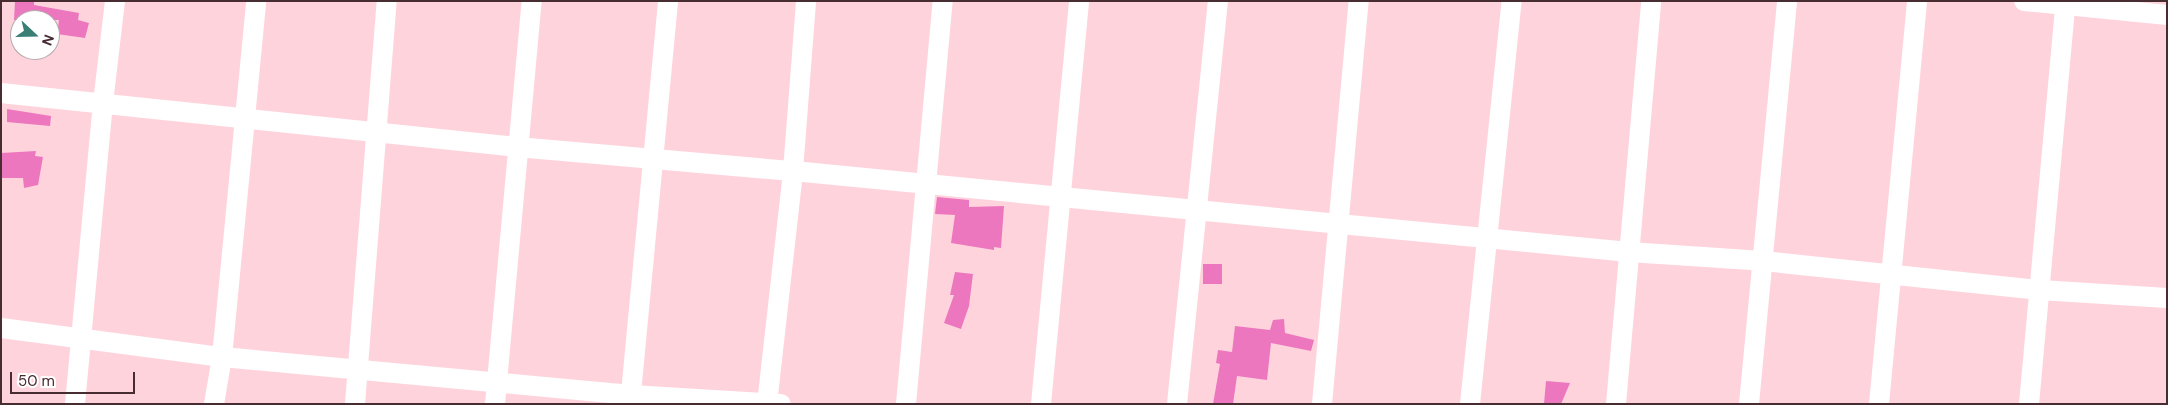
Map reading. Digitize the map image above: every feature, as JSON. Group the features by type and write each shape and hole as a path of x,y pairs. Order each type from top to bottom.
{"street":[{"path":"75,404 83,338 103,103 115,1"},
{"path":"214,404 222,357 256,1"},
{"path":"356,404 386,1"},
{"path":"495,404 517,147 532,1"},
{"path":"630,400 668,1"},
{"path":"1,328 222,357 497,384 630,400 772,403 806,1"},
{"path":"906,404 943,1"},
{"path":"1041,404 1080,1"},
{"path":"1177,404 1218,1"},
{"path":"1322,404 1359,1"},
{"path":"1470,404 1485,237 1512,1"},
{"path":"1616,404 1651,1"},
{"path":"1749,404 1787,1"},
{"path":"1879,404 1917,1"},
{"path":"2024,1 2167,15"},
{"path":"2029,404 2066,4"},
{"path":"1,93 246,117 376,133 654,160 793,171 1061,198 1196,209 1629,252 1763,261 2040,290 2167,298"}],"building":[{"path":"15,1 34,1 34,5 79,13 78,20 89,23 85,38 60,34 60,10 15,10"},
{"path":"7,109 51,116 50,126 7,122"},
{"path":"36,151 35,156 43,157 38,185 24,188 23,178 1,178 1,153"},
{"path":"937,197 969,200 969,207 1004,206 1001,248 994,247 994,250 951,243 955,215 935,214"},
{"path":"1203,264 1222,264 1222,284 1203,284"},
{"path":"955,272 973,274 969,306 961,329 944,323 954,295 950,295"},
{"path":"1284,319 1285,333 1314,340 1311,351 1271,343 1267,380 1237,376 1233,404 1213,404 1220,364 1216,363 1218,350 1232,352 1235,326 1270,330 1273,320"},
{"path":"1546,381 1570,383 1561,404 1544,404"}]}
